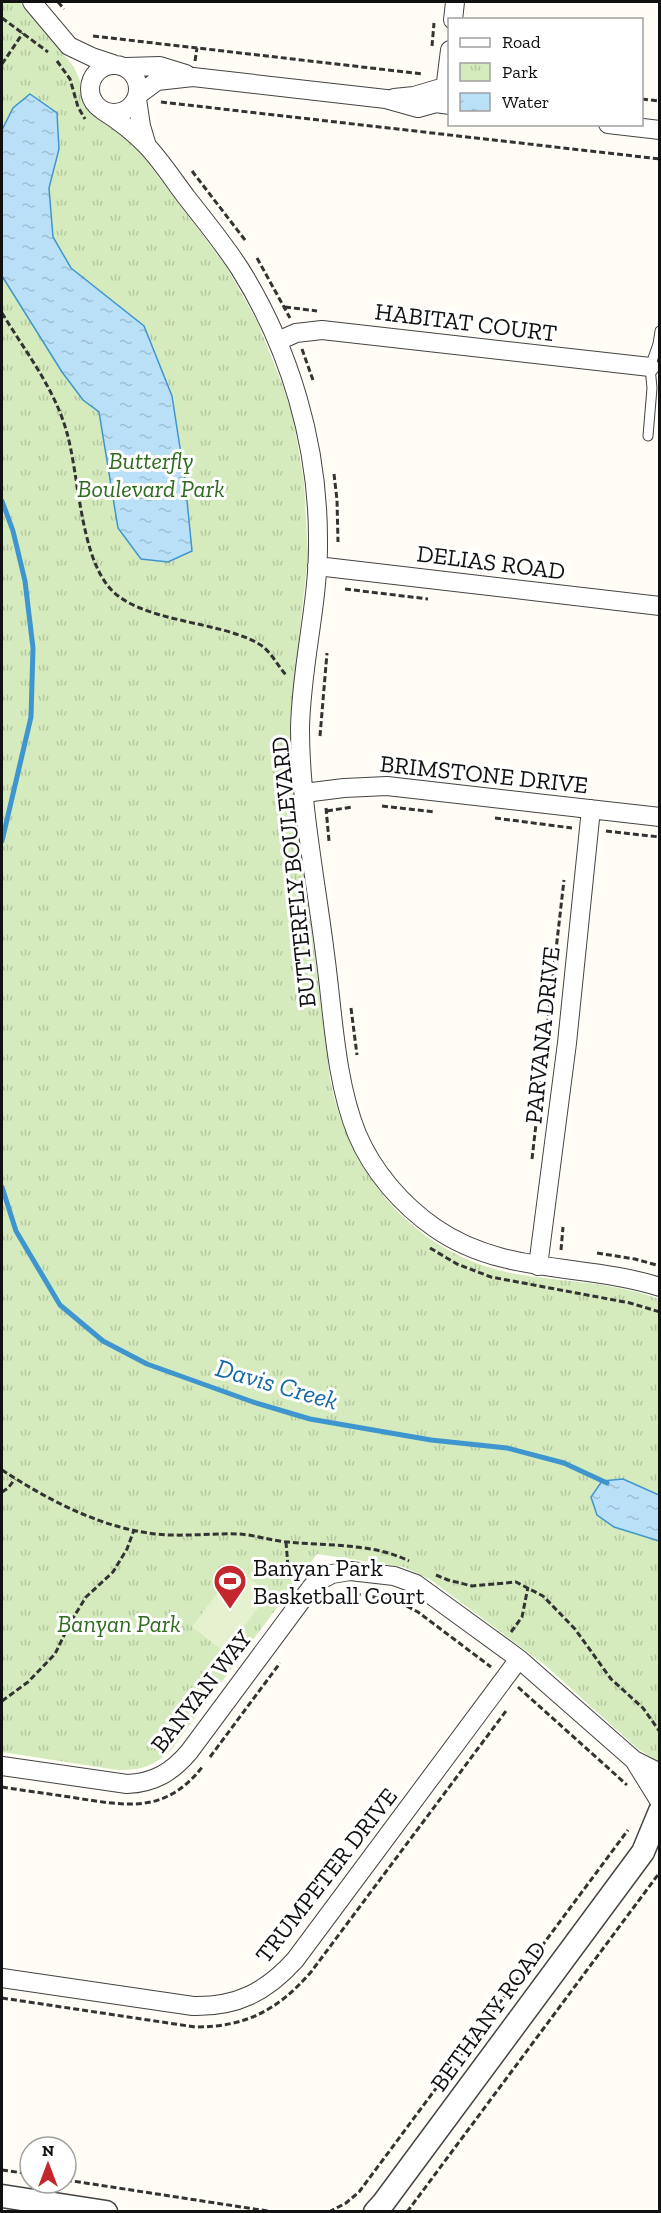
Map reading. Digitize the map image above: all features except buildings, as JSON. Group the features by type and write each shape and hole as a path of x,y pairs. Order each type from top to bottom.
{"street":[{"path":"32,2 69,46 90,88"},
{"path":"453,18 455,2"},
{"path":"69,46 92,57 120,66 137,79 138,97"},
{"path":"193,77 173,68 160,66 120,66 100,69 91,81 91,96 102,110 109,113 126,111 157,81 193,77 386,99 418,108 447,92"},
{"name":"BUTTERFLY BOULEVARD","path":"138,97 141,126 147,146"},
{"name":"BUTTERFLY BOULEVARD","path":"102,110 123,124 147,146 228,251 263,309 278,341 290,371 306,427 317,504 317,566 301,717 304,793 341,1072 346,1100 358,1135 372,1162 405,1203 437,1229 470,1249 516,1263 623,1277 660,1287"},
{"path":"625,126 660,130"},
{"name":"HABITAT COURT","path":"278,341 296,333 322,330 650,367"},
{"name":"DELIAS ROAD","path":"317,566 660,606"},
{"name":"BRIMSTONE DRIVE","path":"304,793 387,786 660,817"},
{"name":"PARVANA DRIVE","path":"538,1266 567,1043 591,809"},
{"name":"BANYAN WAY","path":"2,1766 127,1784 148,1782 166,1774 189,1752 315,1583 332,1574 360,1571 406,1579 429,1592 519,1659 634,1760 660,1773"},
{"name":"TRUMPETER DRIVE","path":"2,1978 193,2006 218,2006 238,2001 271,1984 295,1960 519,1659"},
{"name":"BANYAN WAY","path":"634,1760 660,1802"},
{"name":"BETHANY ROAD","path":"375,2211 651,1847 660,1810"},
{"path":"2,2196 106,2211"}],"lane":[{"path":"648,436 652,388 650,367 660,331"}],"path":[{"path":"58,2 64,10"},
{"path":"431,54 434,22"},
{"path":"85,32 92,36 447,92"},
{"path":"2,64 23,33"},
{"path":"643,99 660,101"},
{"path":"2,313 58,405 68,435 86,531 96,564 108,587 128,603 150,612 221,630 260,645 288,676"},
{"path":"379,805 444,813"},
{"path":"327,811 356,807"},
{"path":"491,818 660,837"},
{"path":"569,837 570,828"},
{"path":"531,1164 564,879"},
{"path":"2,1492 15,1479"},
{"path":"2,1701 28,1683 55,1654 86,1597 113,1572 127,1549 134,1530"},
{"path":"486,1664 499,1644 522,1617 528,1587"},
{"path":"515,1698 521,1690"},
{"path":"2,1998 195,2027 240,2022 274,2007 311,1972 508,1707"},
{"path":"407,2211 660,1872"},
{"path":"272,1956 292,1931"},
{"path":"2,2170 18,2172"},
{"path":"78,2182 274,2211"}],"green space":[{"path":"2,2 20,2 74,67 80,81 82,95 90,110 127,135 226,266 257,321 293,417 304,482 308,556 290,719 291,762 330,1079 339,1114 353,1148 371,1179 393,1206 418,1230 447,1250 480,1264 516,1274 624,1289 659,1299 659,1762 638,1749 545,1665 431,1580 404,1567 317,1554 171,1750 153,1764 132,1770 117,1770 2,1752"},
{"path":"236,1568 269,1593 225,1652 192,1627"}],"water":[{"path":"30,94 57,113 59,149 49,188 53,237 71,268 144,326 172,396 185,480 192,551 168,562 141,559 118,528 99,412 83,400 62,372 2,276 2,130 13,108"},
{"path":"623,1479 659,1495 659,1541 614,1527 597,1515 591,1497 602,1481"}],"waterway":[{"name":"Davis Creek","path":"2,501 13,531 25,581 33,648 31,717 2,841"},
{"name":"Davis Creek","path":"2,1187 16,1231 60,1305 103,1341 147,1364 253,1402 310,1419 431,1440 507,1448 564,1463 607,1483"}],"place":[{"name":"Banyan Park Basketball Court","path":"230,1610"}],"park label":[{"name":"Butterfly Boulevard Park","path":"151,474"},
{"name":"Banyan Park","path":"119,1623"}]}
